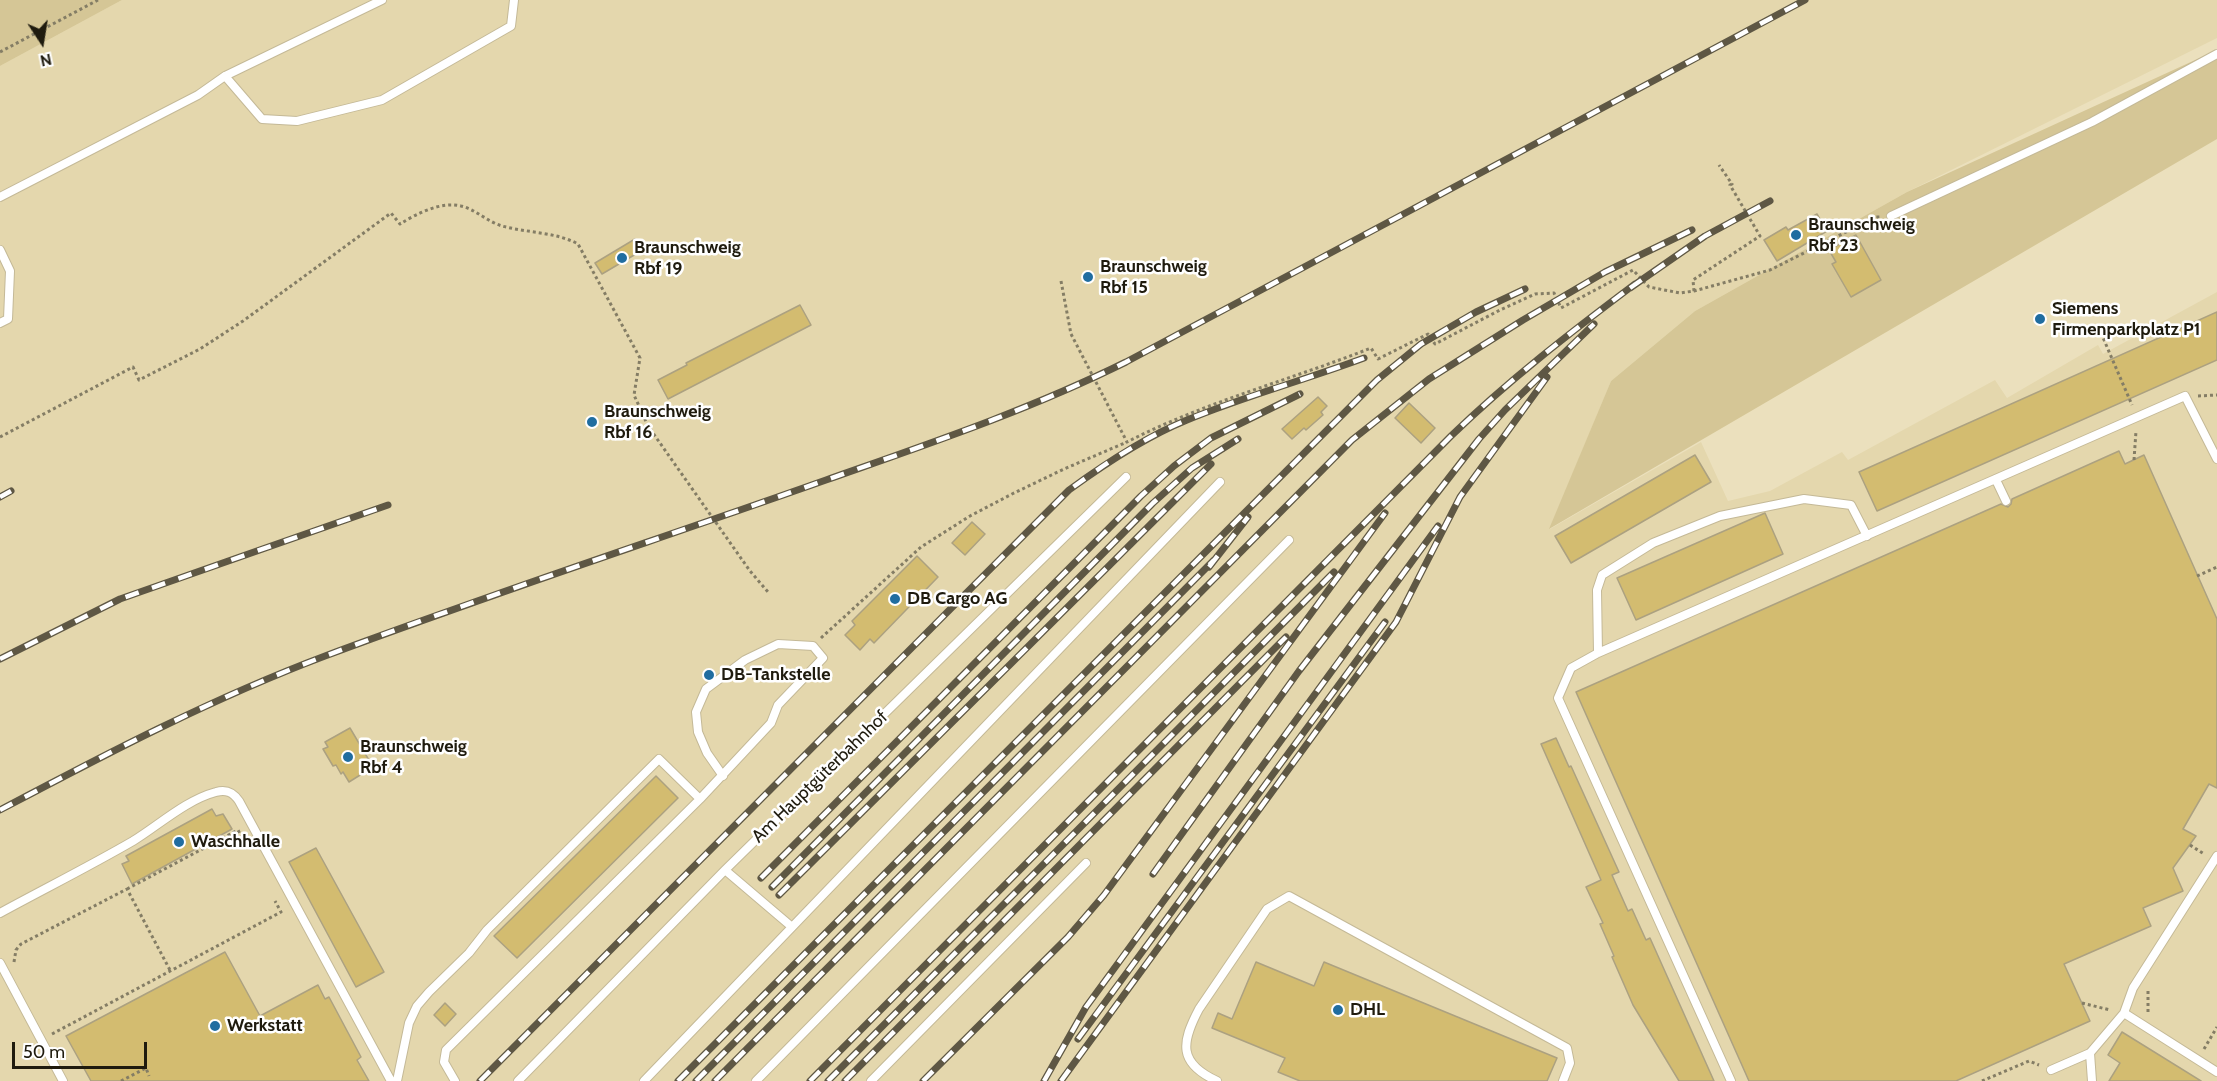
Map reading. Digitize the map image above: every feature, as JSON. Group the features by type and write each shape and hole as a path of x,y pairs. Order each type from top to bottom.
{"lane":[{"path":"0,197 198,95 225,76 382,0"},
{"path":"225,76 262,119 297,121 382,100 511,26 514,0"},
{"path":"1891,216 2092,122 2217,54"},
{"path":"0,250 10,271 8,319 0,323"},
{"path":"1731,1081 1558,698 1571,668 1598,653 2185,396 2217,459"},
{"name":"Am Hauptgüterbahnhof","path":"518,1081 725,870 1126,477"},
{"path":"1996,480 2006,501"},
{"path":"644,1081 1220,482"},
{"path":"1598,653 1598,590 1602,575 1653,543 1720,516 1804,499 1851,505 1867,536"},
{"path":"756,1081 1288,540"},
{"path":"455,1081 444,1062 446,1050 723,776 771,723 778,705 823,658 813,646 778,644 745,660 706,689 696,712 698,732 707,753 723,776"},
{"path":"397,1081 409,1023 421,1001 469,953 487,930 659,759 700,799"},
{"path":"0,913 128,844 168,816 205,796 218,791 228,791 239,801 391,1081"},
{"path":"2051,1070 2090,1053 2124,1013 2133,988 2217,856"},
{"path":"871,1081 1086,863"},
{"path":"725,870 792,927"},
{"path":"1217,1081 1195,1068 1189,1059 1185,1048 1190,1026 1199,1009 1267,909 1289,896 1567,1048 1570,1063 1563,1081"},
{"path":"0,963 63,1081"},
{"path":"2124,1013 2217,1072"},
{"path":"2090,1053 2092,1081"}],"path":[{"path":"0,52 99,0"},
{"path":"1694,291 1693,280 1760,236 1719,165"},
{"path":"0,437 133,367 139,380 200,349 243,321 391,213 400,224 416,214 447,205 461,206 500,225 565,237 578,244 640,358 634,395 648,426 750,571 768,592"},
{"path":"813,646 921,547 970,516 1064,469 1198,410 1371,348 1378,359 1428,334 1435,344 1535,294 1554,293 1562,308 1634,270 1649,287 1680,293 1694,291 1770,270 1876,217 1891,216"},
{"path":"1061,281 1071,334 1127,442"},
{"path":"2101,333 2137,417 2134,460"},
{"path":"2197,576 2217,567"},
{"path":"14,966 16,950 21,945 238,830 246,846"},
{"path":"127,889 171,972"},
{"path":"46,1026 51,1035 281,912 275,901"},
{"path":"1982,1081 2029,1061 2051,1070"},
{"path":"121,1081 146,1068 149,1076"}],"shaded area":[{"path":"0,0 122,0 0,66"},
{"path":"122,0 2217,0 2217,38 1907,192 1695,311 1611,381 1550,529 1701,442 1728,501 1770,491 1842,452 1848,460 1995,380 2007,398 2098,345 2103,354 2217,292 2217,1081 0,1081 0,66"},
{"path":"2217,50 2217,139 1549,529 1611,381 1695,311 1907,192"}],"building":[{"name":"Braunschweig Rbf 23","path":"1817,214 1827,231 1777,261 1764,240 1786,227 1788,230"},
{"path":"1856,235 1881,280 1851,297 1832,264 1836,262 1829,250"},
{"path":"635,239 641,251 602,274 595,263"},
{"path":"800,305 811,325 668,399 658,380 687,365 686,363"},
{"path":"2217,312 2217,360 1877,511 1859,472"},
{"path":"1318,397 1327,406 1321,412 1323,415 1292,439 1282,429"},
{"path":"1409,403 1435,428 1421,443 1395,418"},
{"path":"2119,451 2125,464 2144,455 2217,619 2217,788 2209,784 2183,829 2196,836 2173,868 2183,891 2143,908 2151,926 2064,964 2090,1021 1956,1081 1749,1081 1576,692 2001,504 2008,507 2012,499"},
{"path":"1695,455 1711,482 1571,563 1555,536"},
{"path":"1765,513 1783,554 1636,620 1617,578"},
{"path":"972,522 985,534 965,555 952,543"},
{"name":"DB Cargo AG","path":"917,556 938,577 874,643 870,639 860,650 845,635 855,625 852,621"},
{"name":"Braunschweig Rbf 4","path":"350,728 373,767 349,782 336,765 333,766 323,749 328,747 325,742"},
{"path":"1556,738 1619,872 1612,875 1628,911 1632,909 1646,940 1650,938 1714,1081 1679,1081 1633,1005 1612,957 1614,956 1600,924 1603,923 1586,887 1601,880 1541,744"},
{"path":"656,776 678,798 517,958 494,936"},
{"name":"Waschhalle","path":"212,809 216,816 223,814 232,829 132,884 122,864 129,861 126,856"},
{"path":"316,848 384,972 356,987 289,862"},
{"name":"Werkstatt","path":"225,952 260,1016 318,985 325,999 329,997 361,1057 357,1060 369,1081 91,1081 66,1036"},
{"name":"DHL","path":"1256,962 1314,986 1324,962 1557,1058 1547,1081 1300,1081 1278,1072 1285,1058 1212,1028 1218,1013 1232,1019"},
{"path":"445,1003 456,1014 445,1026 434,1015"},
{"path":"2122,1032 2201,1081 2109,1081 2120,1063 2108,1055"}],"railway":[{"path":"0,810 160,728 283,672 450,611 940,440 1053,396 1126,362 1805,0"},
{"path":"1630,288 1705,236 1770,201"},
{"path":"715,1081 1352,440 1429,379 1523,320 1605,272 1692,230"},
{"path":"810,1081 1451,436 1495,395 1635,284"},
{"path":"678,1081 1377,380 1421,344 1476,312 1525,289"},
{"path":"1153,874 1299,671 1479,439 1505,410 1594,324"},
{"path":"480,1081 1069,490 1126,451 1171,427 1231,403 1364,358"},
{"path":"1061,1081 1396,622 1460,497 1547,377"},
{"path":"761,878 1141,496 1174,466 1211,438 1300,394"},
{"path":"772,887 1153,503 1192,468 1238,439"},
{"path":"779,895 1211,464"},
{"path":"0,497 11,491"},
{"path":"0,659 120,599 388,505"},
{"path":"923,1081 1068,937 1104,895 1385,513"},
{"path":"1209,567 1248,517"},
{"path":"1044,1081 1086,1007 1438,526"},
{"path":"696,1081 1214,560"},
{"path":"828,1081 1334,572"},
{"path":"1078,1039 1385,622"},
{"path":"845,1081 1286,637"}],"place":[{"name":"Braunschweig Rbf 23","path":"1796,235"},
{"name":"Braunschweig Rbf 19","path":"622,258"},
{"name":"Braunschweig Rbf 15","path":"1088,277"},
{"name":"Siemens Firmenparkplatz P1","path":"2040,319"},
{"name":"Braunschweig Rbf 16","path":"592,422"},
{"name":"DB Cargo AG","path":"895,599"},
{"name":"DB-Tankstelle","path":"709,675"},
{"name":"Braunschweig Rbf 4","path":"348,757"},
{"name":"Waschhalle","path":"179,842"},
{"name":"DHL","path":"1338,1010"},
{"name":"Werkstatt","path":"215,1026"}]}
